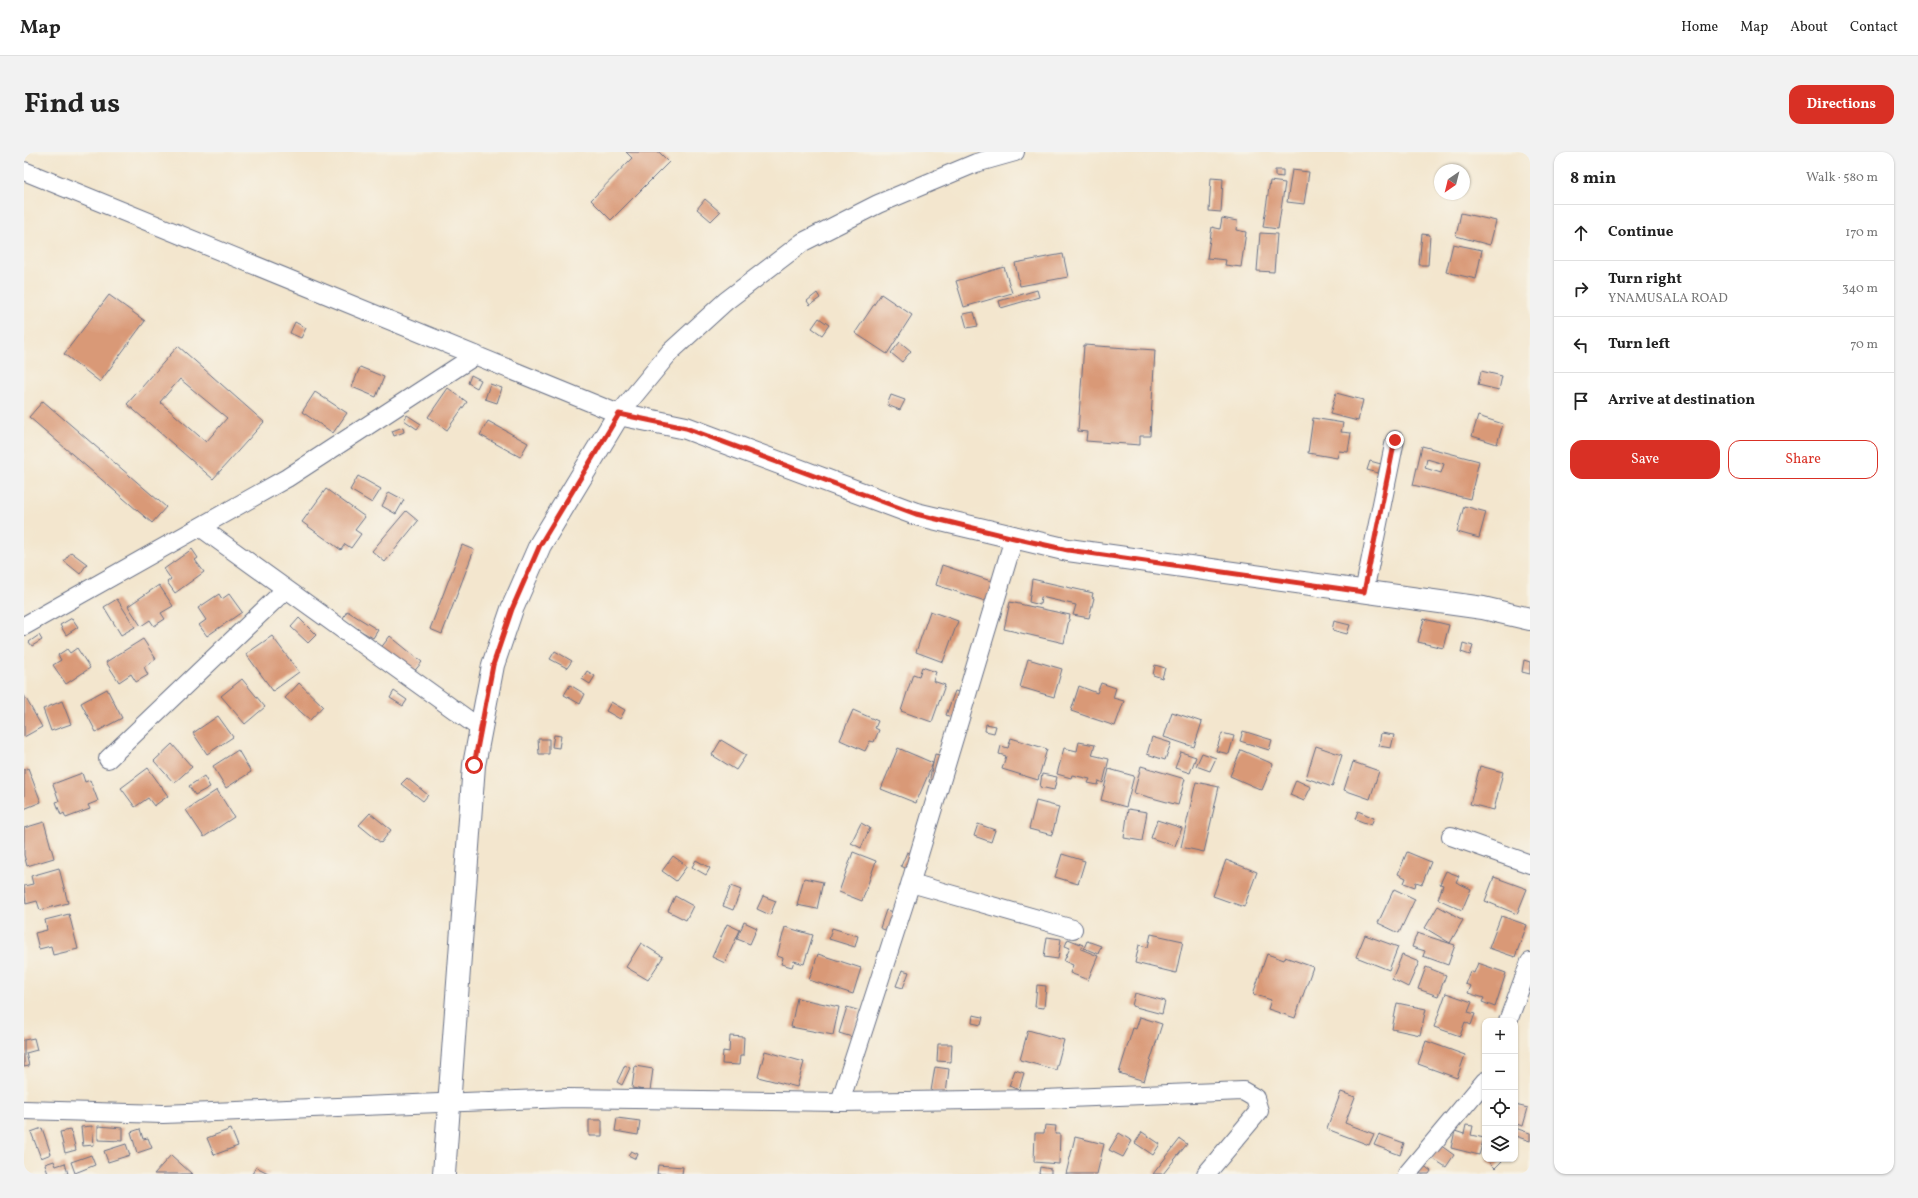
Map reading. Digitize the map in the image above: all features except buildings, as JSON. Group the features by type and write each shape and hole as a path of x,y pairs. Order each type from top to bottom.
{"main road":[{"path":"444,1174 474,765 493,665 518,595 540,545 619,414 686,428 916,514 1014,538 1068,550 1483,608 1530,619"}],"street":[{"path":"24,171 619,414 670,352 726,301 803,242 878,204 968,166 1015,152"},
{"path":"24,626 287,478 476,356"},
{"path":"1364,592 1395,440"},
{"path":"200,527 481,729"},
{"path":"840,1102 911,883 1014,538"},
{"path":"108,759 286,589"},
{"path":"1451,836 1530,864"},
{"path":"911,883 1073,929"},
{"path":"1509,1018 1530,962"},
{"path":"1406,1174 1482,1085"},
{"path":"24,1110 163,1114 567,1098 840,1102 1044,1099 1243,1091 1255,1098 1259,1111 1206,1174"}],"route":[{"path":"474,765 493,665 512,609 540,545 619,414 686,428 916,514 1014,538 1068,550 1364,592 1395,440"}]}
